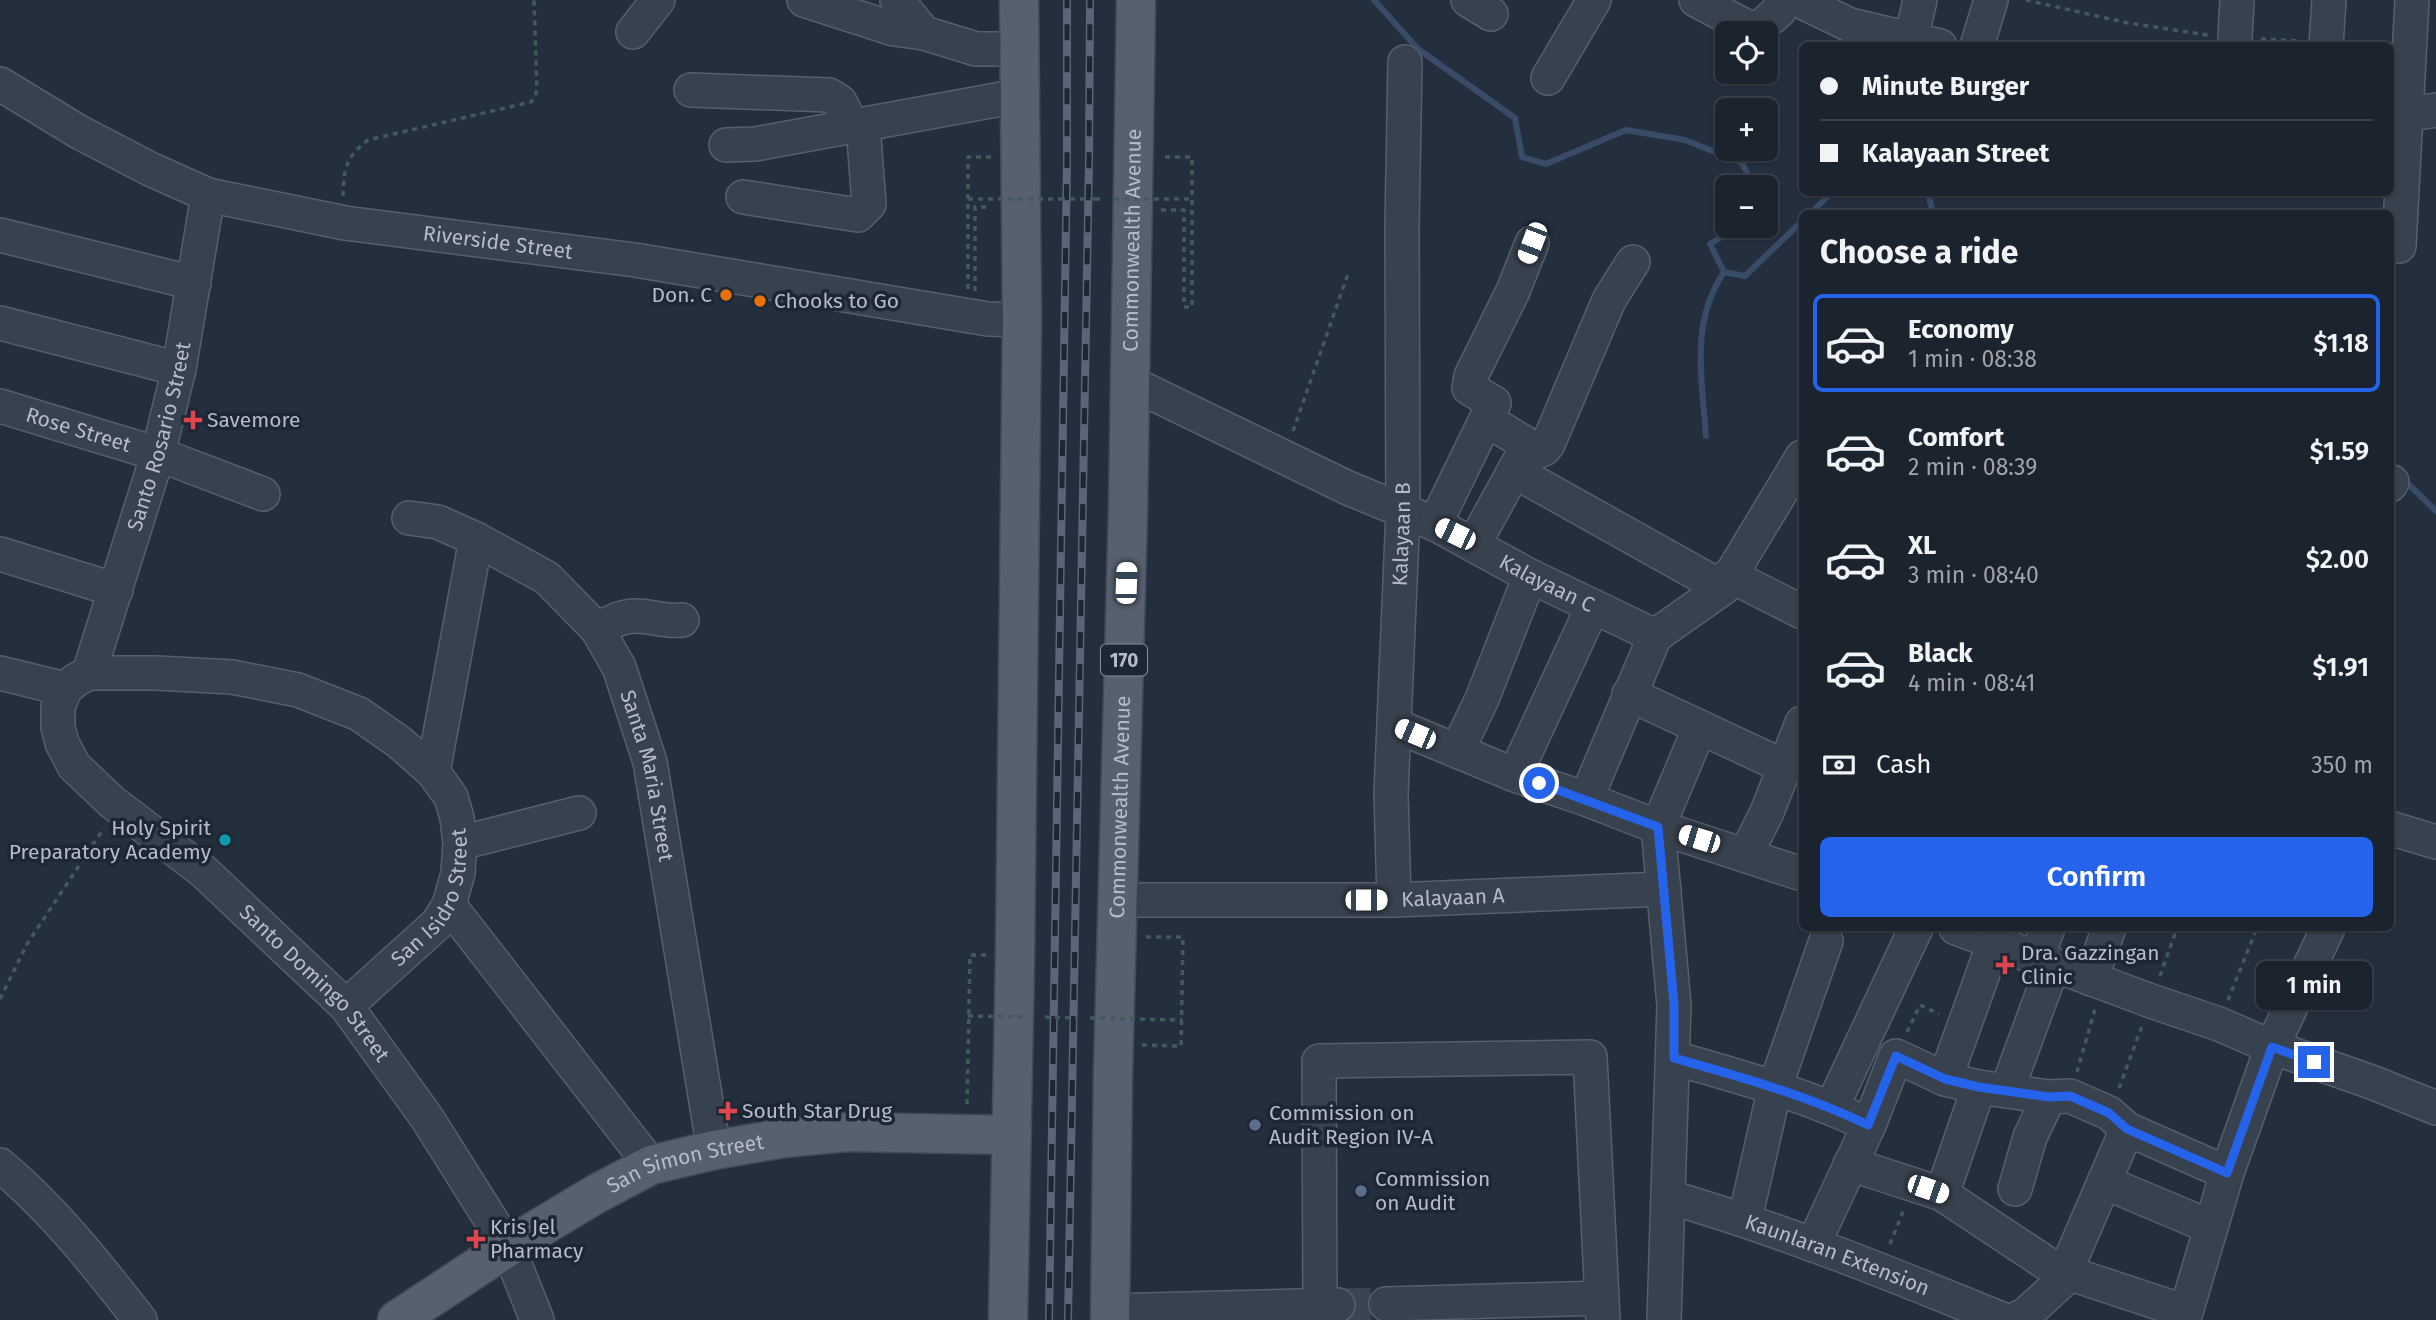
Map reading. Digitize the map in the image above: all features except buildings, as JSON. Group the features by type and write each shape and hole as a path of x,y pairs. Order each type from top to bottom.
{"main road":[{"path":"1008,1320 1022,320 1019,0"},
{"name":"Commonwealth Avenue","path":"1110,1316 1102,1031 1116,918 1128,509 1136,0"},
{"name":"San Simon Street","path":"397,1320 508,1247 596,1194 651,1165 714,1150 784,1138 847,1132 1012,1135"}],"street":[{"path":"633,32 658,0"},
{"path":"804,0 894,29 924,33 976,48 1019,49"},
{"path":"897,0 924,33"},
{"path":"1548,78 1594,0"},
{"path":"1696,0 1745,26 1758,29 1779,11 1781,0"},
{"path":"1798,0 1853,13 1925,42 1920,0"},
{"path":"1978,42 1991,0"},
{"path":"2235,38 2237,0"},
{"path":"2326,42 2329,0"},
{"path":"2399,246 2410,115 2412,0"},
{"name":"Kalayaan B","path":"1394,900 1391,794 1402,511 1405,62"},
{"name":"Riverside Street","path":"0,84 79,132 208,195 345,223 635,260 988,319 1022,320"},
{"path":"691,90 829,95 840,102 858,126 869,204 858,215 743,197"},
{"path":"726,145 755,144 1018,96"},
{"name":"Santo Rosario Street","path":"77,681 116,590 158,454 179,369 208,195"},
{"path":"0,235 194,283"},
{"path":"1435,524 1494,403 1469,388 1471,376 1513,291 1532,243"},
{"path":"1474,544 1521,458 1548,444 1609,300 1633,262"},
{"path":"0,323 179,369"},
{"name":"Kalayaan C","path":"1129,382 1284,457 1435,524 1530,576 1655,636"},
{"name":"Rose Street","path":"0,406 158,454"},
{"path":"1487,419 1521,458 1726,581 1799,610"},
{"path":"158,454 263,494"},
{"path":"1586,799 1655,636 1726,581 1799,462"},
{"name":"Santa Maria Street","path":"410,518 438,522 476,539 547,578 597,629 619,667 650,762 714,1150"},
{"path":"433,772 476,539"},
{"path":"0,554 116,590"},
{"path":"1457,751 1482,699 1530,576"},
{"path":"1515,775 1593,606"},
{"path":"597,629 617,619 635,616 661,621 682,620"},
{"name":"San Isidro Street","path":"0,673 77,681 232,677 298,690 359,714 399,742 433,772 451,797 460,843 458,873 449,905 438,923 346,1006"},
{"name":"Santo Domingo Street","path":"77,681 58,707 58,727 62,743 74,766 117,807 203,872 346,1006 427,1118 508,1247 537,1320"},
{"path":"1629,694 1785,767"},
{"path":"1394,725 1515,775 1658,827 1799,873"},
{"path":"1664,1320 1674,1004 1658,827 1700,727"},
{"path":"1746,854 1799,731"},
{"path":"460,843 579,813"},
{"path":"2394,829 2436,842"},
{"name":"Kalayaan A","path":"1116,918 1394,900 1664,889"},
{"path":"449,905 651,1165"},
{"path":"1832,1107 1915,931"},
{"path":"1967,931 2218,1024 2272,1047 2374,1083 2433,1100"},
{"path":"1928,1189 1993,1088 2045,962 2048,931"},
{"path":"2097,981 2108,931"},
{"path":"1850,1164 1928,1189 2049,1265 2186,1312 2227,1173 2272,1047 2327,931"},
{"path":"1745,1219 1775,1087 1826,941"},
{"path":"1945,1079 1994,943"},
{"path":"1813,1245 1868,1125 1896,1056 1945,1079 2060,1096 2109,1113 2127,1129 2227,1173"},
{"path":"1110,1316 1258,1314 1329,1305 1319,1061 1590,1057 1602,1309 1400,1309"},
{"path":"1674,1058 1775,1087 1832,1107 1868,1125"},
{"path":"2015,1189 2030,1137 2060,1096"},
{"path":"2014,1320 2025,1315 2061,1282 2127,1129"},
{"path":"0,1165 91,1256 140,1320"},
{"path":"2104,1182 2211,1227"},
{"name":"Kaunlaran Extension","path":"1669,1197 1745,1219 2004,1320"}],"path":[{"path":"345,223 342,209 345,166 351,156 368,140 531,102 536,97 534,0"},
{"path":"2026,0 2128,23 2235,38 2296,42"},
{"path":"968,157 968,296 975,296 975,207"},
{"path":"1184,210 1184,307 1192,307 1192,157"},
{"path":"968,199 1044,199"},
{"path":"1060,199 1094,199"},
{"path":"1114,199 1192,199"},
{"path":"1284,457 1349,271"},
{"path":"0,999 27,944 117,807"},
{"path":"1102,1031 1181,1046 1183,937 1116,918"},
{"path":"2218,1024 2256,931"},
{"path":"966,1134 970,955"},
{"path":"2060,1096 2097,981"},
{"path":"968,1016 1029,1017"},
{"path":"1045,1017 1077,1018"},
{"path":"1102,1031 1182,1020"},
{"path":"1879,1270 1928,1189"}],"waterway":[{"path":"1374,0 1418,49 1515,118 1522,157 1546,164 1626,130 1685,140 1742,163 1748,175"},
{"path":"1814,210 1828,196"},
{"path":"1929,196 1932,210"},
{"path":"1720,238 1710,244 1724,272 1745,276 1799,224"},
{"path":"1706,436 1701,372 1702,331 1713,291 1724,272"},
{"path":"2402,478 2436,511"}],"tunnel":[{"path":"1338,1305 1386,1304"}],"railway":[{"path":"1049,1320 1067,161 1067,0"},
{"path":"1068,1320 1090,0"}],"place":[{"name":"Don. C","path":"726,295"},
{"name":"Chooks to Go","path":"760,301"},
{"name":"Savemore","path":"193,420"},
{"name":"Holy Spirit Preparatory Academy","path":"225,840"},
{"name":"Dra. Gazzingan Clinic","path":"2005,965"},
{"name":"South Star Drug","path":"728,1111"},
{"name":"Commission on Audit Region IV-A","path":"1255,1125"},
{"name":"Commission on Audit","path":"1361,1191"},
{"name":"Kris Jel Pharmacy","path":"476,1239"}],"route":[{"path":"1539,783 1658,827 1674,1004 1674,1058 1752,1079 1832,1107 1868,1125 1896,1056 1945,1079 1979,1087 2049,1097 2070,1096 2109,1113 2127,1129 2227,1173 2272,1047 2314,1062"}]}
